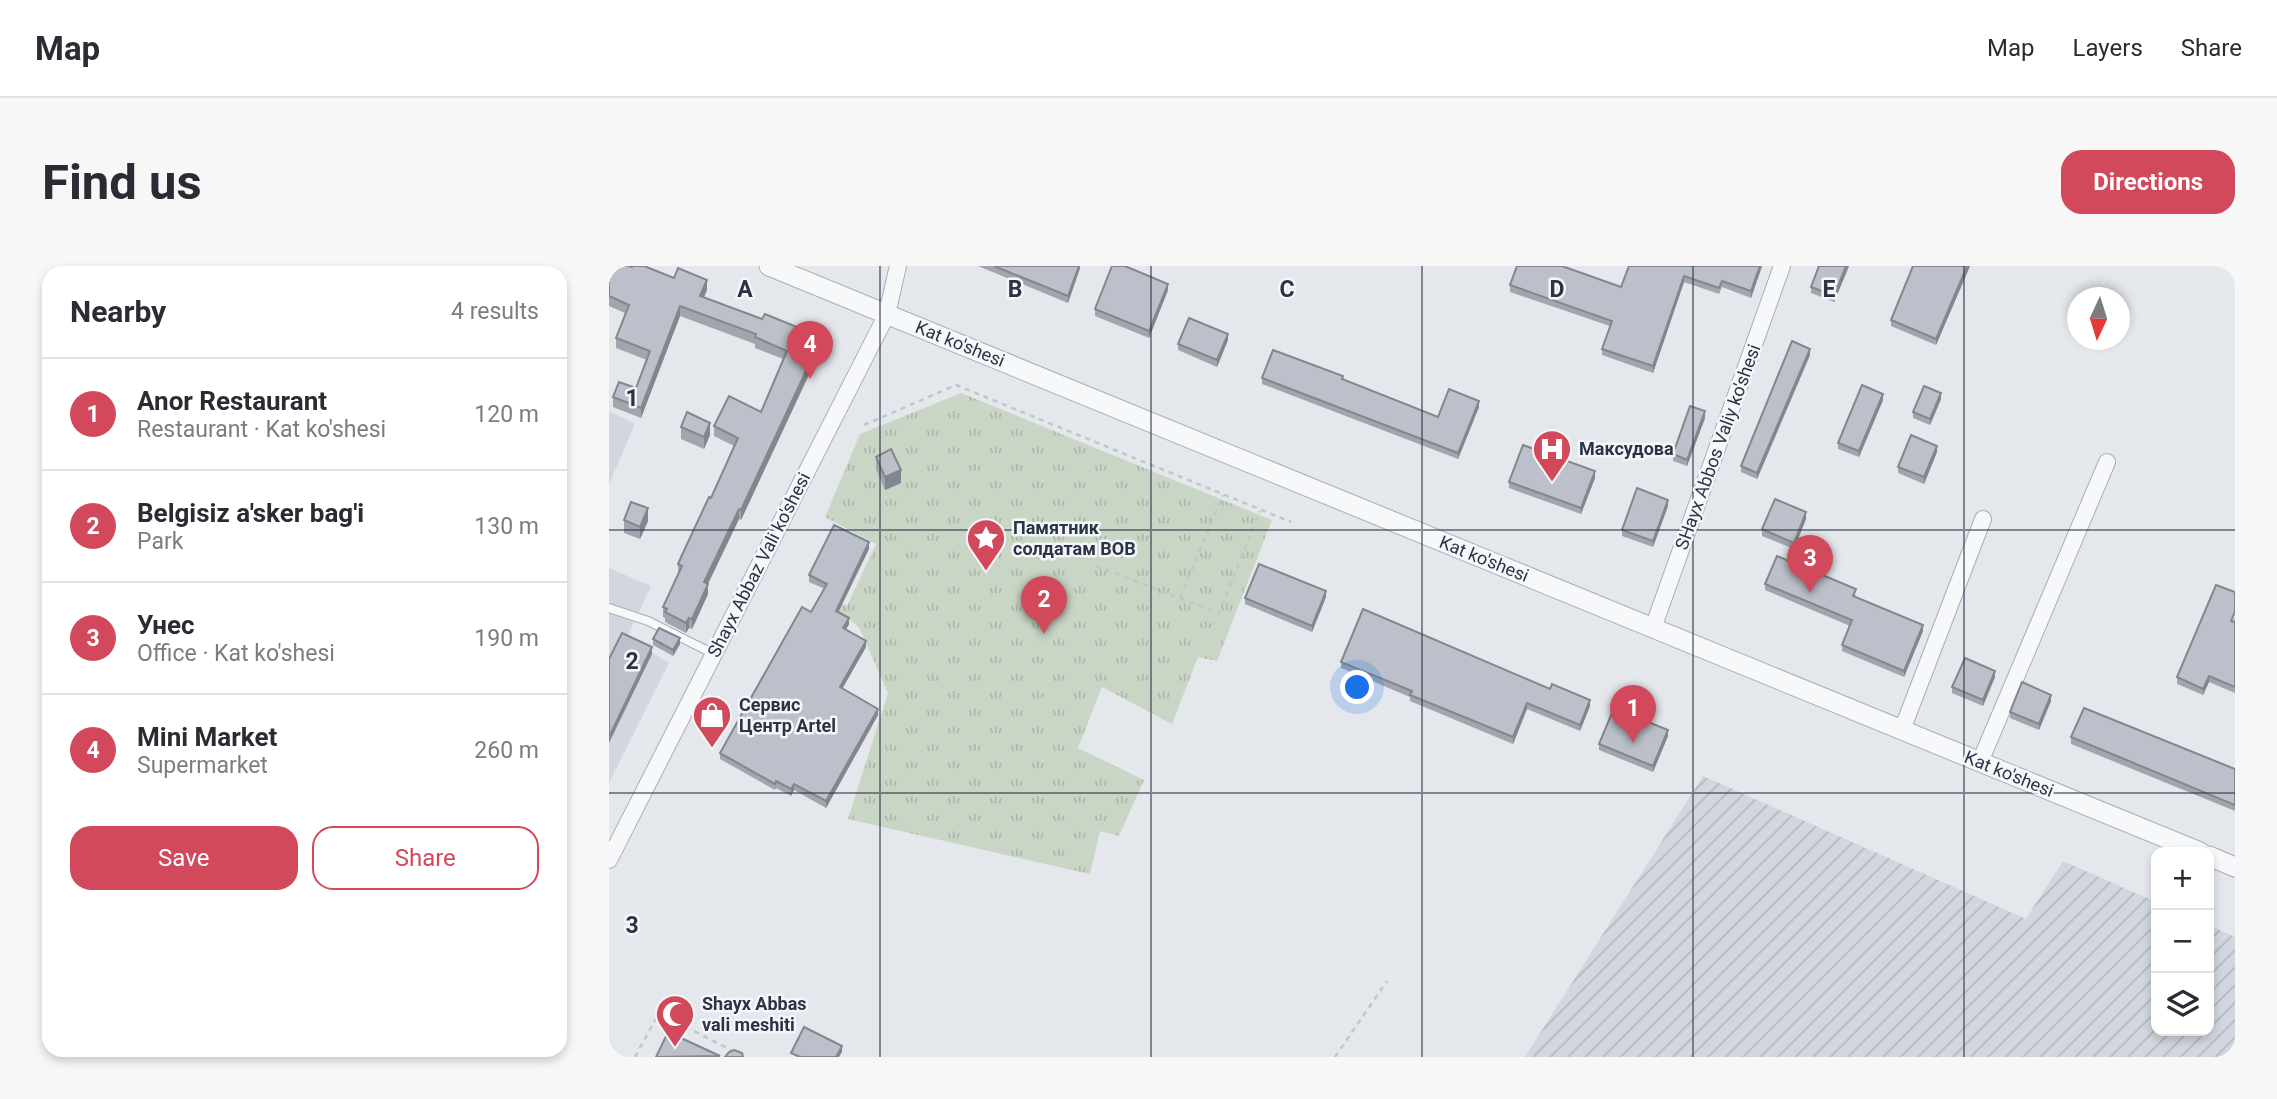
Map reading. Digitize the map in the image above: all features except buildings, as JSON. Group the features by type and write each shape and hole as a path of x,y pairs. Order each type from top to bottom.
{"street":[{"name":"Kat ko'shesi","path":"769,266 2188,847"},
{"name":"Shayx Abbaz Vali ko'shesi","path":"609,860 887,314 898,266"},
{"name":"SHayx Abbos Valiy ko'shesi","path":"1653,628 1782,266"},
{"path":"1980,762 2107,462"},
{"path":"1902,730 1983,519"},
{"path":"2214,858 2235,867"}],"lane":[{"path":"609,608 648,621 714,654"}],"path":[{"path":"864,425 956,385 1291,522"},
{"path":"1180,598 1223,495"},
{"path":"1096,566 1219,613 1260,509"},
{"path":"1335,1057 1387,981"},
{"path":"635,1057 659,1013 733,1051"}],"shaded area":[{"path":"609,411 635,424 609,484"},
{"path":"609,568 651,586 627,637 669,663 609,783"},
{"path":"1703,776 2026,919 2063,861 2151,900 2151,1036 2214,1036 2214,927 2235,937 2235,1057 1525,1057"}],"green space":[{"path":"961,393 1272,520 1217,661 1198,657 1172,724 1102,687 1078,748 1144,780 1119,836 1100,831 1090,874 848,819 888,693 859,627 840,613 816,601 821,594 847,606 876,544 825,517 860,434"}],"place":[{"name":"Mini Market","path":"810,379"},
{"name":"Максудова","path":"1552,483"},
{"name":"Памятник солдатам ВОВ","path":"986,572"},
{"name":"Унес","path":"1810,593"},
{"name":"Belgisiz a'sker bag'i","path":"1044,634"},
{"name":"Anor Restaurant","path":"1633,743"},
{"name":"Сервис Центр Artel","path":"712,749"},
{"name":"Shayx Abbas vali meshiti","path":"675,1048"}]}
